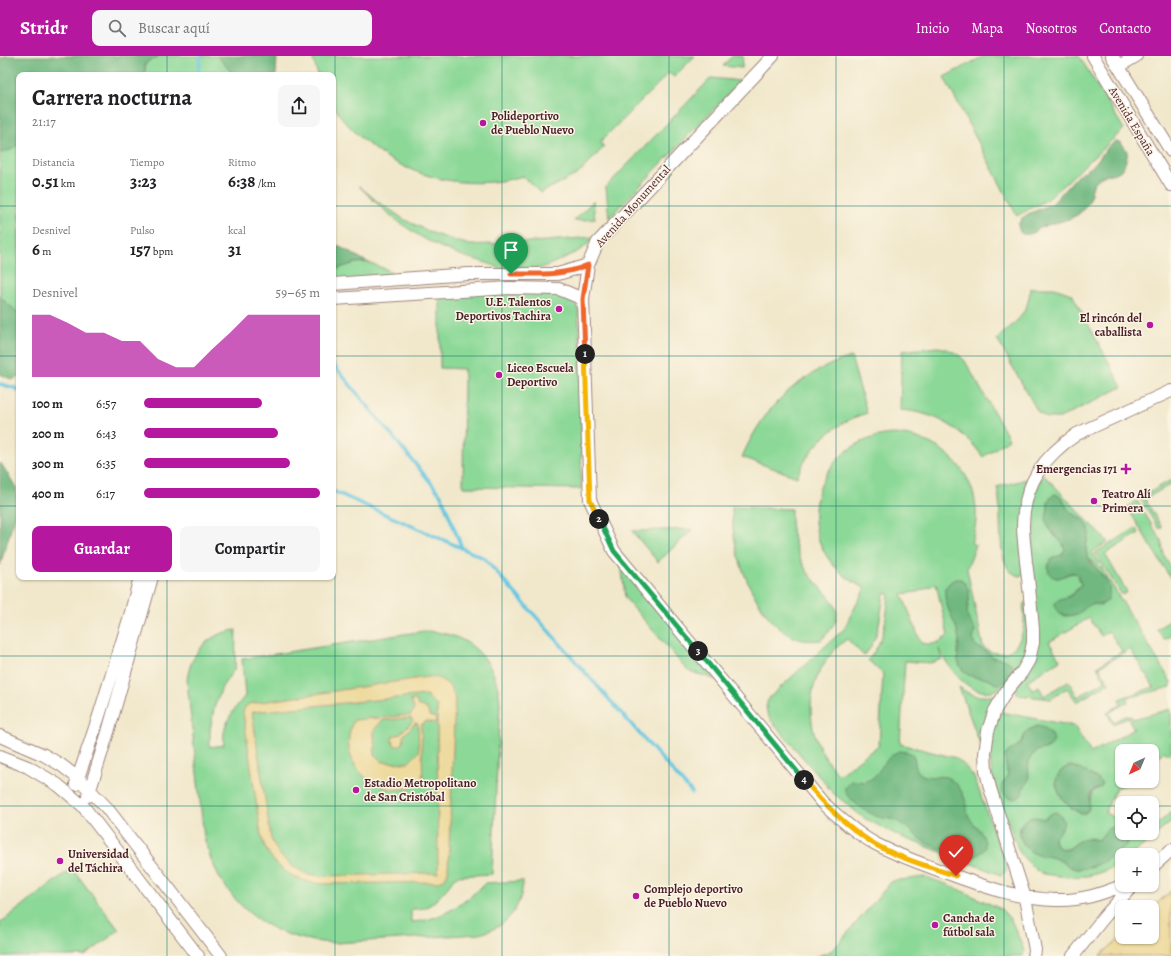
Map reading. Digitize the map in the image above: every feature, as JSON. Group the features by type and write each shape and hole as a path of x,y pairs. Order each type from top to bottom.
{"street":[{"name":"Avenida Monumental","path":"773,56 598,242 588,265 583,299 590,500 614,551 820,799 839,818 872,842 901,856 990,888 1025,898 1056,900 1077,899 1098,895 1115,888"},
{"name":"Avenida España","path":"1093,56 1171,185"},
{"path":"1116,61 1136,56"},
{"name":"Avenida España","path":"1116,61 1171,151"},
{"path":"336,284 468,274 558,274 588,265"},
{"path":"438,277 439,292"},
{"path":"336,299 510,288 559,289 583,299"},
{"path":"1034,956 1035,950 1025,898 990,788 986,771 985,754 988,731 993,715 1004,695 1024,669 1030,656 1033,643 1024,532 1024,516 1027,500 1031,486 1043,463 1064,442 1077,434 1171,391"},
{"path":"72,795 98,719 130,616 139,580"},
{"path":"83,806 90,789 139,626 151,580"},
{"path":"0,736 44,755 61,765 90,789 106,807 221,956"},
{"path":"0,756 28,767 58,785 72,795 83,806 198,956"},
{"path":"1159,861 1171,850"},
{"path":"1074,956 1105,916 1127,892"}],"green space":[{"path":"5,56 158,56 156,59 150,60 145,64 145,72 16,72 16,146 13,149 0,153 0,58 4,58"},
{"path":"158,56 217,56 231,72 145,72 145,64 150,60 156,59"},
{"path":"217,56 277,56 276,72 231,72"},
{"name":"Polideportivo de Pueblo Nuevo","path":"312,56 695,56 674,77 669,73 600,142 604,147 578,174 540,193 523,176 501,181 479,183 457,182 436,178 395,162 376,150 359,136 342,118 336,109 336,72 317,72"},
{"path":"732,56 743,56 742,68 723,66"},
{"path":"984,56 1079,56 1124,129 1048,199 1017,216 944,77"},
{"path":"711,78 741,81 609,218 606,187"},
{"path":"1116,141 1122,144 1127,152 1124,166 1121,170 1105,175 1094,183 1089,201 1080,213 1068,219 1040,228 1030,234 1023,234 1020,232 1018,225 1022,218 1052,204 1077,176 1093,166 1107,148"},
{"path":"16,146 16,311 0,297 0,153 13,149"},
{"path":"359,186 377,201 405,220 437,235 470,245 592,237 581,250 552,263 525,272 510,273 490,264 459,255 428,241 403,225 380,207"},
{"path":"593,201 595,219 574,221"},
{"path":"336,245 367,262 355,263 336,269"},
{"path":"367,262 388,270 396,279 336,284 336,269 355,263"},
{"path":"440,288 569,295 578,308 582,382 581,489 463,487 464,369 440,368"},
{"path":"1030,288 1054,288 1072,294 1122,387 1060,418 1047,418 1038,412 997,339 1015,323 1024,312 1029,297"},
{"path":"0,297 16,311 16,378 13,380 0,374"},
{"path":"937,347 952,351 965,361 1009,439 983,457 967,438 947,424 925,414 900,410 902,351"},
{"path":"851,357 867,413 844,423 824,437 816,445 802,465 797,477 742,457 761,422 772,407 785,394 799,382 815,372"},
{"path":"894,434 914,437 932,444 948,455 961,469 970,485 975,503 976,522 971,543 976,545 967,569 983,647 998,653 1003,653 1014,648 1020,638 1024,626 1023,606 1025,602 1031,650 1009,683 1006,685 995,690 984,691 975,689 958,677 944,659 939,649 942,659 930,663 905,661 900,744 956,758 974,777 1007,867 1006,871 1001,875 899,836 864,818 833,793 770,719 767,713 766,705 770,697 845,628 865,588 849,579 835,567 822,547 815,525 816,503 822,482 834,464 850,449 870,438","holes":["936,584 948,635 939,642 925,644 921,643 902,594 917,592","884,594 889,594 884,629 874,653 868,660 883,674 879,745 839,775 826,759 817,742 812,724 811,705 814,687 821,669 832,653 847,639 864,656 876,634"]},
{"path":"0,462 16,487 16,513 0,565"},
{"path":"1043,474 1108,542 1092,552 1171,682 1171,687 1127,698 1128,702 1109,713 1114,722 1127,715 1127,717 1131,716 1133,719 1171,709 1171,752 1168,755 1164,751 1159,756 1159,744 1115,744 1115,788 1118,788 1113,794 1105,813 1115,818 1115,827 1111,828 1099,840 1088,838 1082,839 1064,850 1057,845 1054,839 1062,829 1049,815 1044,819 1027,821 1021,824 1020,837 1028,849 1035,853 1053,857 1073,868 1079,869 1093,866 1103,862 1115,853 1115,866 1087,876 1067,877 1043,874 1036,870 1019,851 996,791 992,776 990,759 993,732 1000,712 1074,726 1091,753 1134,729 1128,718 1113,724 1107,713 1121,704 1119,699 1154,687 1130,649 1099,667 1109,683 1077,702 1067,688 1051,699 1019,695 1014,689 1028,672 1029,511 1033,497","holes":["1062,497 1067,508 1089,532 1086,547 1087,555 1108,583 1102,605 1091,604 1077,613 1067,616 1058,613 1055,607 1065,597 1072,595 1081,584 1076,573 1058,578 1055,557 1062,555 1065,549 1049,528 1047,520 1048,502","1089,618 1101,636 1109,631 1122,651 1097,667 1105,681 1078,697 1068,681 1044,696 1039,687 1033,691 1027,681 1060,660 1049,642","1037,726 1047,730 1048,748 1038,750 1030,758 1027,782 1023,787 1003,782 1008,777 1005,758 1006,754 1020,744 1027,731","1083,771 1099,779 1098,789 1092,792 1087,812 1084,814 1068,805 1057,790 1056,784 1056,778"]},
{"path":"1027,479 1025,574 1020,576 1009,570 1002,552 1000,507 997,487"},
{"path":"1171,480 1171,484 1145,499 1162,528 1158,528 1140,498"},
{"path":"1055,494 1062,498 1067,508 1071,512 1088,525 1089,533 1086,552 1091,562 1108,583 1109,589 1107,601 1100,604 1090,604 1075,615 1063,615 1057,611 1055,603 1075,592 1081,584 1079,578 1075,573 1059,578 1053,577 1048,570 1051,560 1054,557 1062,555 1065,549 1061,541 1049,528 1046,520 1050,499"},
{"path":"1137,501 1161,540 1164,555 1171,567 1171,579 1127,507"},
{"path":"732,507 791,509 792,532 801,561 812,578 833,602 836,610 836,619 831,629 821,640 805,640 791,636 781,630 763,609 748,584 739,558 733,531"},
{"path":"1136,528 1139,533 1105,554 1127,592 1122,595 1095,553"},
{"path":"693,529 658,562 632,531"},
{"path":"621,562 721,681 688,671 625,598"},
{"path":"956,579 961,579 969,591 967,612 968,618 975,630 973,641 976,646 993,657 1006,660 1012,664 1011,674 1007,680 1001,684 997,684 987,679 970,676 964,672 959,665 959,638 945,597 945,589 949,583"},
{"path":"1171,620 1171,636 1164,640 1157,629"},
{"name":"Estadio Metropolitano de San Cristóbal","path":"236,630 235,668 222,687 214,708 210,730 210,747 224,745 224,731 226,725 232,713 245,696 242,659 424,631 454,636 478,651 493,673 498,687 500,703 492,874 456,876 437,899 428,906 419,909 411,909 411,922 432,918 451,910 461,904 485,883 523,881 520,900 516,908 505,922 489,931 479,934 336,943 311,941 289,935 269,926 250,914 235,899 222,881 211,860 204,837 187,682 192,662 202,647 217,635"},
{"path":"959,687 976,696 997,695 986,718 980,744"},
{"path":"1037,726 1048,730 1054,740 1047,748 1034,753 1029,760 1028,781 1023,787 1022,795 1014,799 1008,797 1002,790 1003,784 1008,776 1005,758 1006,754 1020,744 1027,731"},
{"path":"899,751 907,752 913,755 916,768 922,775 930,777 946,777 957,785 964,797 970,819 984,838 985,848 980,854 969,857 932,846 923,841 899,822 879,817 868,812 848,796 845,792 845,788 851,781 865,782 872,779 885,762 893,754"},
{"path":"1070,766 1096,778 1102,783 1101,787 1094,790 1090,795 1089,809 1084,814 1069,806 1063,799 1056,784 1057,777 1061,770"},
{"path":"1056,812 1060,815 1063,822 1062,828 1054,838 1055,843 1061,849 1069,849 1082,839 1099,840 1110,827 1115,827 1115,840 1128,840 1128,843 1124,848 1115,848 1115,853 1105,861 1082,869 1072,868 1057,859 1033,853 1021,839 1021,826 1028,818 1035,817 1044,819"},
{"path":"1171,812 1171,822 1159,832 1159,823"},
{"path":"1128,840 1150,840 1140,848 1123,848"},
{"path":"72,868 119,930 85,956 1,956 0,923"},
{"path":"925,877 949,885 1001,909 1011,920 1024,951 1023,956 818,956 833,950 892,881"}],"sand":[{"path":"427,677 437,678 446,682 454,694 455,699 448,872 445,879 439,882 325,884 303,880 284,871 270,856 261,835 243,712 245,707 249,704","holes":["426,695 437,706 438,873 321,876 307,874 292,866 279,854 271,839 252,712"]},
{"path":"411,700 416,700 418,706 427,710 429,716 436,718 435,723 427,721 421,725 423,782 407,788 391,789 377,785 364,776 355,765 350,751 349,736 354,720 411,715 414,709","holes":["411,718 413,721 400,734 393,736 392,741 395,746 401,745 404,741 403,736 415,723 418,724 419,752 408,763 383,762 375,755 374,730 383,720"]},
{"path":"1171,891 1171,956 1100,956 1115,942 1115,944 1159,944 1159,902"}],"waterway":[{"path":"198,72 201,56"},
{"path":"336,368 441,495 462,548"},
{"path":"0,384 16,389"},
{"path":"336,492 484,558 692,793"}],"place":[{"name":"Polideportivo de Pueblo Nuevo","path":"483,123"},
{"name":"U.E. Talentos Deportivos Tachira","path":"559,309"},
{"name":"El rincón del caballista","path":"1150,325"},
{"name":"Liceo Escuela Deportivo","path":"499,375"},
{"name":"Emergencias 171","path":"1126,469"},
{"name":"Teatro Alí Primera","path":"1094,501"},
{"name":"Estadio Metropolitano de San Cristóbal","path":"356,790"},
{"name":"Universidad del Táchira","path":"60,861"},
{"name":"Complejo deportivo de Pueblo Nuevo","path":"636,896"},
{"name":"Cancha de fútbol sala","path":"935,925"}],"route":[{"path":"511,274 558,274 588,265 583,299 590,500 614,551 824,803 839,818 872,842 901,856 956,876"}]}
